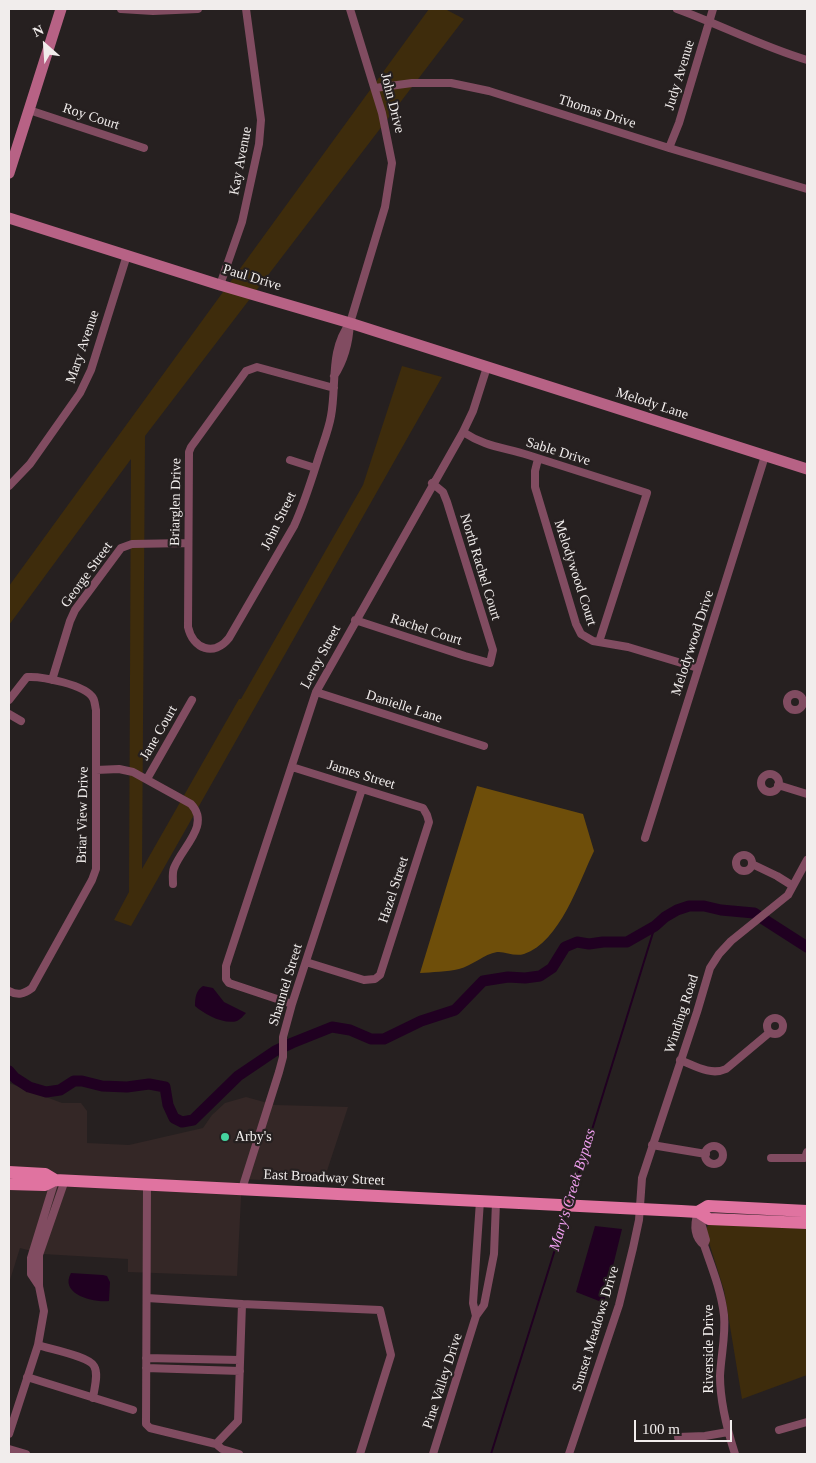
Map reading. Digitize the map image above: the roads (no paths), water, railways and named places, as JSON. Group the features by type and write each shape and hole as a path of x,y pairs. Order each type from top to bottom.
{"main road":[{"name":"East Broadway Street","path":"9,1172 45,1174 60,1180 698,1212"},
{"name":"East Broadway Street","path":"9,1184 45,1185 60,1180"},
{"path":"807,1211 708,1206 698,1212 709,1219 807,1223"}],"street":[{"path":"9,173 61,9"},
{"path":"120,9 153,11 198,9"},
{"name":"Kay Avenue","path":"220,285 242,222 259,144 262,120 246,9"},
{"name":"John Drive","path":"350,9 375,88 392,163 385,207"},
{"path":"677,9 807,60"},
{"name":"Judy Avenue","path":"669,148 679,123 712,9"},
{"name":"Thomas Drive","path":"375,88 412,83 451,83 489,91 807,190"},
{"name":"Roy Court","path":"29,110 144,148"},
{"name":"John Street","path":"203,647 212,649 218,647 229,638 294,526 301,510 331,417 334,388 333,368 342,334 350,324 385,207"},
{"name":"Paul Drive","path":"9,218 487,367"},
{"name":"Mary Avenue","path":"9,486 30,464 80,393 91,370 127,255"},
{"name":"Briarglen Drive","path":"203,647 194,641 188,627 191,447 246,371 257,367 334,388"},
{"name":"Leroy Street","path":"292,1004 235,986 226,979 226,966 316,692 432,483 463,432 473,411 487,367"},
{"name":"Melody Lane","path":"487,367 807,469"},
{"name":"Sable Drive","path":"463,432 477,441 490,446 538,458 647,492 599,642"},
{"name":"Melodywood Drive","path":"645,838 765,456"},
{"name":"Melodywood Court","path":"538,458 535,471 535,487 576,624 584,637 643,651 698,668"},
{"path":"290,460 315,468"},
{"name":"North Rachel Court","path":"432,483 443,492 448,502 493,650 490,663"},
{"name":"George Street","path":"52,680 75,610 121,548 128,544 188,543"},
{"name":"Rachel Court","path":"355,620 490,663"},
{"name":"Briar View Drive","path":"9,700 27,677 38,676 86,690 94,699 96,710 96,857 94,874 32,988 25,994 14,994 9,991"},
{"name":"Danielle Lane","path":"316,692 484,746"},
{"name":"Jane Court","path":"147,779 192,700"},
{"path":"9,714 21,721"},
{"name":"James Street","path":"292,767 423,808"},
{"path":"96,770 126,770 147,779 191,804 196,810 199,818 198,825 174,867 173,884"},
{"path":"778,785 807,794"},
{"name":"Shauntel Street","path":"242,1189 283,1057 283,1037 292,1004 362,789"},
{"name":"Hazel Street","path":"306,962 364,980 375,979 382,970 429,822 428,814 423,808"},
{"name":"Winding Road","path":"640,1209 642,1178 710,968 731,941 788,895 807,860"},
{"path":"752,864 793,886"},
{"path":"680,1060 712,1072 720,1072 769,1033"},
{"path":"652,1145 706,1154"},
{"path":"771,1158 805,1158 807,1152"},
{"path":"9,1434 38,1345 44,1311 39,1286 31,1274 31,1258 60,1180"},
{"path":"147,1184 146,1424 150,1428 216,1444 222,1449 239,1454"},
{"name":"Pine Valley Drive","path":"476,1316 474,1303 480,1201"},
{"name":"Pine Valley Drive","path":"433,1454 476,1316 484,1305 494,1254 496,1202"},
{"name":"Sunset Meadows Drive","path":"569,1454 619,1305 640,1209"},
{"name":"Riverside Drive","path":"698,1212 694,1224 698,1241 704,1245 716,1279 724,1316 721,1393 728,1432 735,1454"},
{"path":"147,1298 380,1310 391,1355 360,1454"},
{"path":"216,1444 238,1421 242,1304"},
{"path":"38,1345 86,1359 94,1364 96,1372 93,1398"},
{"path":"146,1358 240,1360"},
{"path":"146,1368 240,1370"},
{"path":"27,1377 133,1410"},
{"path":"780,1430 807,1422"},
{"path":"678,1437 705,1436 728,1432"},
{"path":"9,1449 26,1454"}],"waterway":[{"path":"9,1071 15,1078 29,1087 46,1092 60,1090 74,1081 102,1086 127,1087 149,1084 165,1087 168,1105 174,1118 182,1122 193,1120 238,1076 275,1051 292,1043 332,1027 350,1030 371,1039 384,1039 421,1021 455,1010 483,981 508,977 525,978 540,976 552,968 565,947 577,942 589,944 627,942 655,926 677,910 689,906 704,906 721,910 754,913 807,947"},
{"name":"Mary's Creek Bypass","path":"570,1201 655,926"},
{"name":"Mary's Creek Bypass","path":"491,1454 567,1211"}],"place":[{"name":"Arby's","path":"225,1137"}]}
